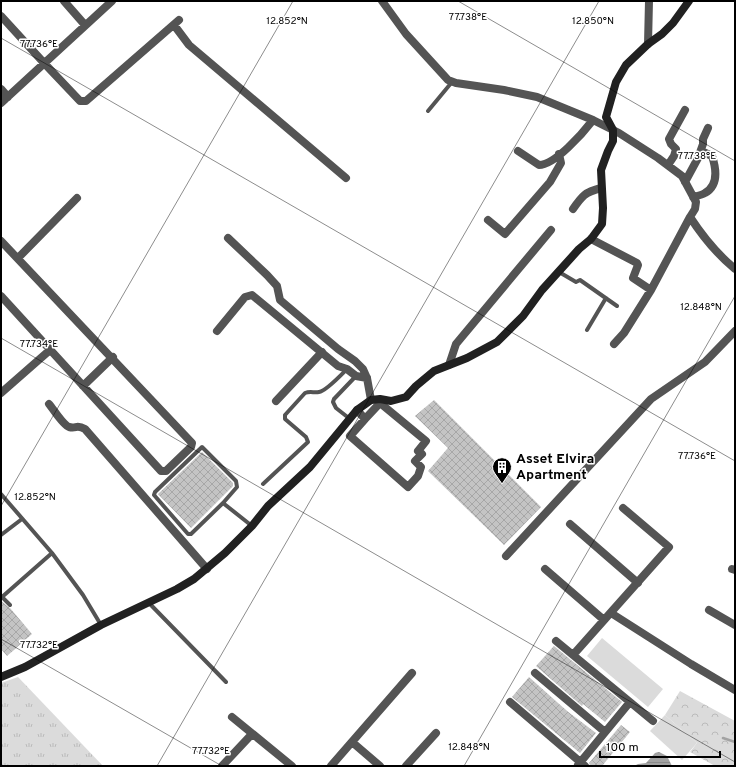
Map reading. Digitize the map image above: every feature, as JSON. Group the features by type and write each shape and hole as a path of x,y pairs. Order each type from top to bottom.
{"street":[{"path":"64,1 85,25"},
{"path":"1,103 112,1"},
{"path":"382,1 406,34 436,66 444,77 452,82 537,97 593,120 612,130 668,165 682,176 696,202 695,209 651,290 624,333 614,344"},
{"path":"648,44 649,1"},
{"path":"1,677 177,589 194,579 226,553 252,526 268,506 310,467 357,410 371,400 380,399 391,401 406,397 434,371 467,358 497,342 523,316 542,290 579,248 591,239 602,224 603,208 601,170 613,141 612,130 606,117 616,82 626,66 648,44 662,34 673,23 689,1"},
{"path":"1,16 80,101 86,101 176,22 189,45 346,178"},
{"path":"1,89 8,97"},
{"path":"668,165 674,156 676,149 671,144 669,139 685,110"},
{"path":"518,151 539,165 543,165 580,138 593,120"},
{"path":"685,182 701,151 703,138 708,128"},
{"path":"693,197 706,193 712,186 716,177 715,165 712,156 701,151"},
{"path":"488,220 505,234 550,182 560,163 559,154"},
{"path":"572,209 585,194 601,188"},
{"path":"18,258 77,198"},
{"path":"690,218 699,232 721,257 735,269"},
{"path":"449,365 456,344 551,230"},
{"path":"228,238 267,275 276,286 280,300 363,369 367,378 371,400"},
{"path":"591,239 637,263 638,265 633,278 651,290"},
{"path":"1,241 113,357 192,443 191,447 166,471 161,471 1,296"},
{"path":"217,331 245,297 252,295 338,366 347,369 356,376 367,378"},
{"path":"506,556 652,399 705,362 735,331"},
{"path":"1,393 50,350"},
{"path":"276,401 322,352"},
{"path":"83,386 113,357"},
{"path":"380,403 426,441 418,451 422,454 416,461 421,467 418,476 408,487 350,436 365,419 380,403"},
{"path":"49,404 66,425 71,427 79,426 85,429 207,569"},
{"path":"357,410 365,419"},
{"path":"573,655 669,547 623,508"},
{"path":"570,524 638,583"},
{"path":"545,569 604,620"},
{"path":"709,610 735,625"},
{"path":"611,613 735,690"},
{"path":"556,641 653,720"},
{"path":"331,766 412,673"},
{"path":"535,673 605,732"},
{"path":"510,702 581,765 605,732 630,702"},
{"path":"232,717 292,766"},
{"path":"406,766 436,733"},
{"path":"222,766 252,734"},
{"path":"352,742 380,766"}],"lane":[{"path":"428,111 452,82"},
{"path":"559,272 576,282 580,280 617,306"},
{"path":"587,330 606,298"},
{"path":"264,484 308,442 306,437 285,419 285,415 306,393 324,391 347,369"},
{"path":"350,419 336,408 333,402 334,399 356,376"},
{"path":"202,447 236,481 237,487 223,503 191,534 188,534 154,495 155,492 202,447"},
{"path":"1,494 52,553 83,595 101,626"},
{"path":"223,503 252,526"},
{"path":"1,534 22,518"},
{"path":"10,605 2,597 52,553"},
{"path":"149,603 226,682"}],"green space":[{"path":"602,638 663,689 648,707 587,656"},
{"path":"18,677 103,766 1,766 1,683"},
{"path":"680,691 735,721 735,766 715,766 690,752 697,743 665,715"},
{"path":"665,715 697,743 682,760 650,731"}],"shaded area":[{"path":"659,752 667,756 672,766 634,766 646,763 655,753"}],"building":[{"name":"Asset Elvira Apartment","path":"434,400 541,507 504,545 428,471 448,448 415,416"},
{"path":"202,452 233,483 233,486 191,528 158,494"},
{"path":"1,601 10,608 32,634 7,656 1,649"},
{"path":"554,646 622,702 605,722 583,704 582,706 536,666"},
{"path":"529,677 567,711 596,733 580,753 512,697"},
{"path":"621,725 630,732 602,766 590,766 589,763"}],"waterway":[{"path":"723,738 735,742"}],"place":[{"name":"Asset Elvira Apartment","path":"502,484"}]}
